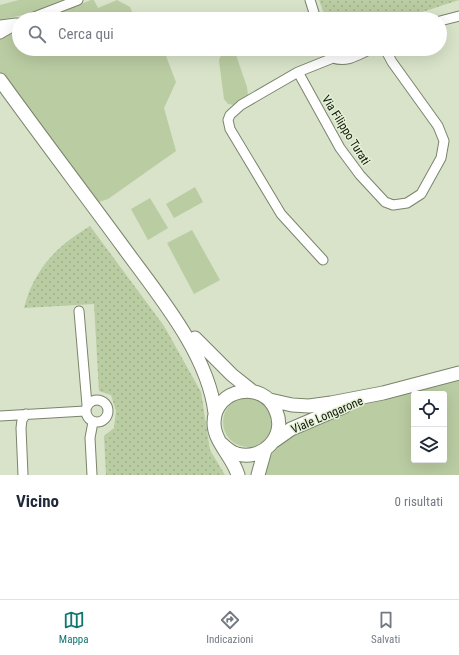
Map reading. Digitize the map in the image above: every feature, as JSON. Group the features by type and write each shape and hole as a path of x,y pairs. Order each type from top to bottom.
{"main road":[{"path":"0,80 153,288 199,357 208,377 216,413"},
{"path":"153,288 206,351 252,391 270,400 278,415 279,427 269,445 258,475"},
{"name":"Viale Longarone","path":"270,400 292,405 309,406 383,393 459,373"},
{"path":"238,475 215,432 214,423 216,413 226,398 236,392 252,391"},
{"name":"Viale Longarone","path":"269,445 291,429 320,416 383,393"},
{"path":"222,444 237,454 248,455 269,445"}],"street":[{"path":"47,12 78,0"},
{"path":"310,0 314,12"},
{"path":"447,19 459,16"},
{"path":"0,25 12,24"},
{"path":"0,34 12,27"},
{"path":"323,260 281,214 230,129 228,120 230,115 237,108 298,72 333,58 348,60 356,56"},
{"name":"Via Filippo Turati","path":"298,72 340,148 360,175 385,202 392,205 407,203 421,194 441,158 444,142 438,126 389,56"},
{"path":"79,311 86,408 88,419 93,422 104,420 109,410 105,403 98,400 90,402 86,408"},
{"path":"0,416 86,408"},
{"path":"23,475 21,428 22,420 26,414"},
{"path":"92,475 90,438 93,422"}],"green space":[{"path":"19,0 66,0 35,12 12,12 12,17 0,20 0,5"},
{"path":"91,0 94,0 98,8 117,0 130,7 132,12 61,12"},
{"path":"319,0 459,0 422,12 323,12"},
{"path":"12,33 12,56 166,56 176,82 164,108 176,151 108,199 96,203 0,74 0,39"},
{"path":"236,56 247,87 248,96 235,105 228,104 224,99 219,61 220,57"},
{"path":"195,187 203,202 174,218 166,204"},
{"path":"150,198 168,228 148,240 131,209"},
{"path":"90,226 164,326 201,392 210,450 225,475 106,475 104,436 114,428 116,411 111,395 99,391 94,304 24,308 28,294 34,282 48,260 57,250"},
{"path":"192,230 220,280 194,294 167,243"},
{"path":"459,378 459,475 261,475 273,452 281,441 294,432 370,402"},
{"path":"243,397 253,397 266,404 273,417 273,427 266,440 253,447 243,447 234,443 227,436 223,427 223,417 227,408 234,401"}]}
